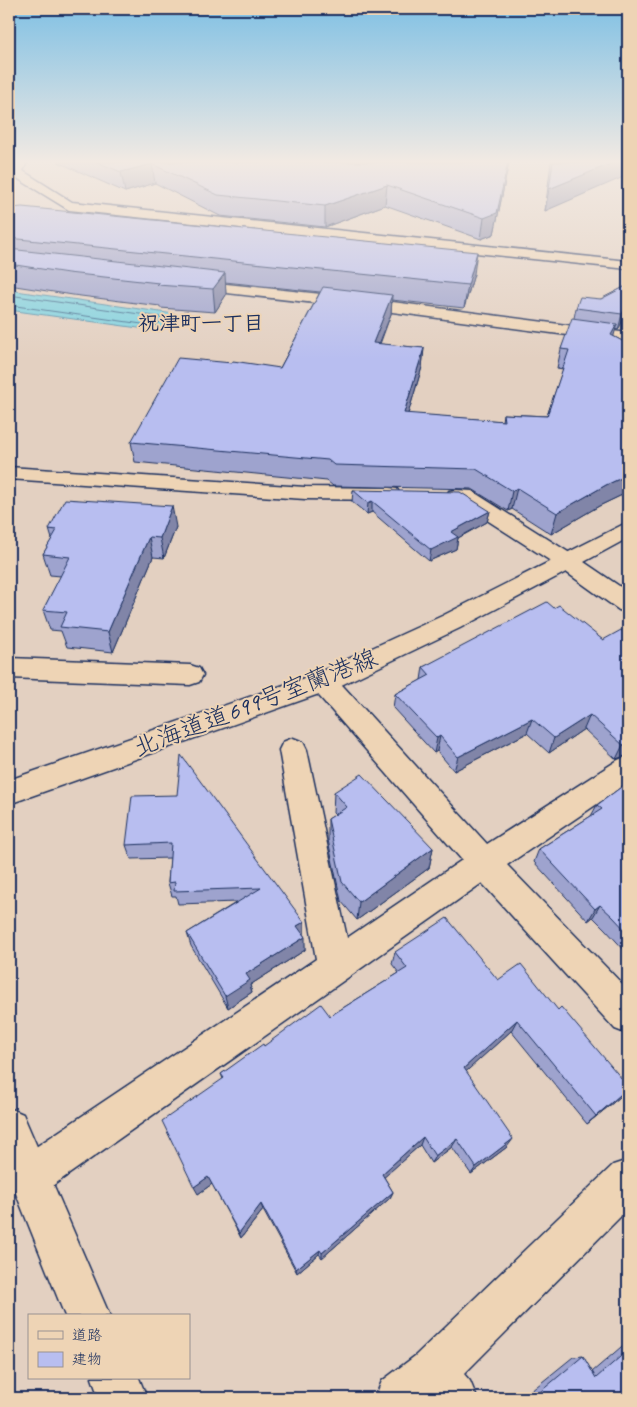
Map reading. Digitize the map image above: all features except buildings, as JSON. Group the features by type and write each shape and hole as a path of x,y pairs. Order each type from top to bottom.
{"street":[{"path":"286,228 628,265"},
{"path":"173,283 377,305 628,338"},
{"path":"9,473 305,493 464,496 568,562 628,604"},
{"name":"北海道道699号室蘭港線","path":"9,792 323,682 451,622 628,529"},
{"path":"9,668 190,675"},
{"path":"323,682 484,863 628,1016"},
{"path":"293,750 335,966"},
{"path":"30,1176 484,863 628,768"},
{"path":"9,1128 87,1314"},
{"path":"428,1390 628,1180"},
{"path":"115,1380 123,1398"}],"water":[{"path":"9,290 174,314 160,331 9,310"}],"district":[{"name":"祝津町一丁目","path":"201,323"}]}
